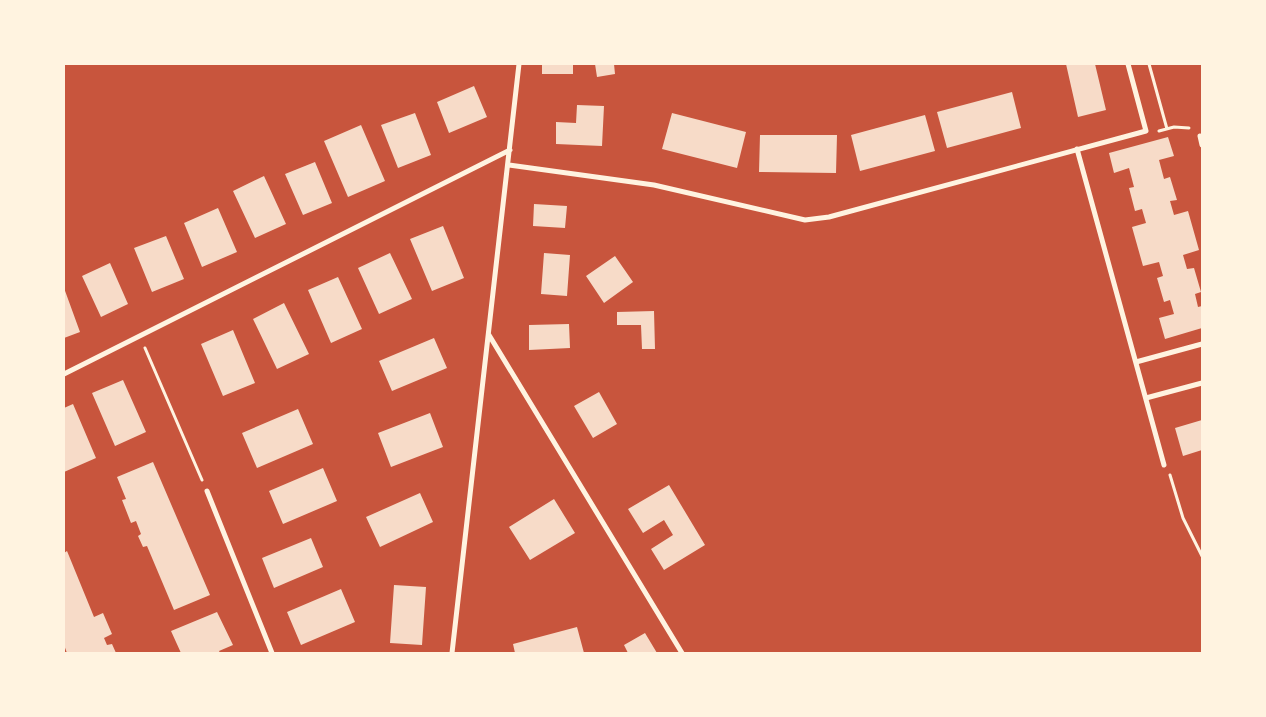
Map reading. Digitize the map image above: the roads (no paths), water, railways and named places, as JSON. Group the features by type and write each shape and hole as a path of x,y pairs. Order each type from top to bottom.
{"street":[{"path":"452,653 519,64"},
{"path":"509,165 654,185 805,220 829,217 1146,131 1128,64"},
{"path":"1200,136 1202,145"},
{"path":"1077,149 1164,465"},
{"path":"64,374 510,150"},
{"path":"489,335 682,653"},
{"path":"1136,362 1202,344"},
{"path":"1146,398 1202,383"},
{"path":"207,491 272,653"}]}
